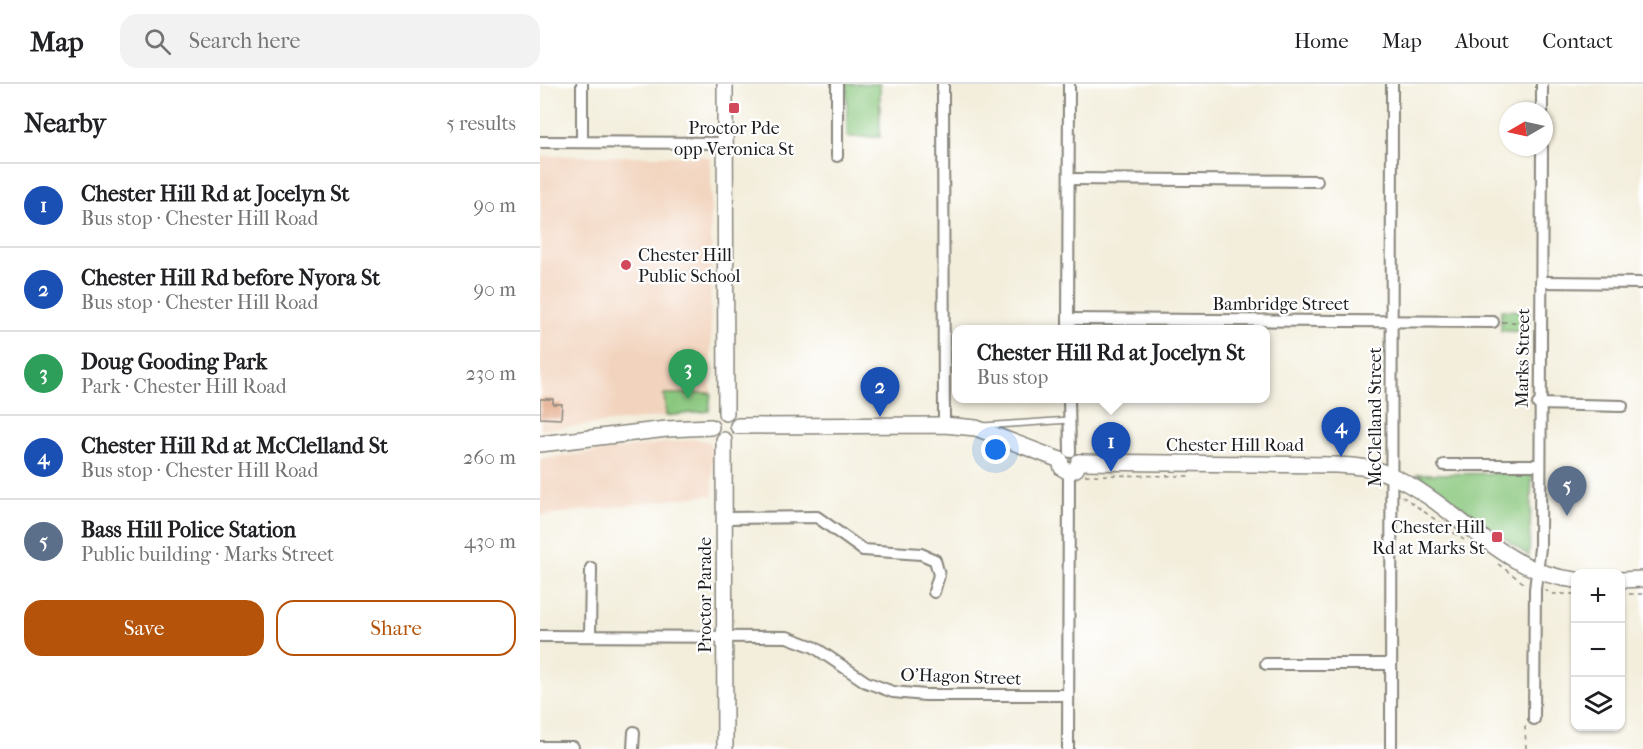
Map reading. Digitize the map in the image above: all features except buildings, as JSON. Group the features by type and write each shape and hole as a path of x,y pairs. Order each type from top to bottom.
{"street":[{"path":"582,84 582,142"},
{"path":"725,84 726,413"},
{"path":"837,84 837,156"},
{"path":"943,84 944,425"},
{"path":"1068,324 1069,84"},
{"name":"McClelland Street","path":"1391,749 1392,84"},
{"path":"1542,84 1542,102"},
{"path":"540,142 725,142"},
{"name":"Marks Street","path":"1530,721 1536,570 1540,548 1538,404 1542,156"},
{"path":"1069,179 1317,181"},
{"path":"1541,282 1643,284"},
{"name":"Bambridge Street","path":"1068,324 1493,322"},
{"path":"1068,749 1072,465 1069,403"},
{"path":"1538,404 1622,406"},
{"path":"726,413 733,416 738,426 733,437 724,440 714,435 711,427 717,415 726,413"},
{"name":"Chester Hill Road","path":"738,426 944,425 976,428 1072,465 1366,467 1391,475 1518,562 1536,570 1571,579"},
{"path":"540,444 667,429 711,427"},
{"name":"Proctor Parade","path":"724,440 725,749"},
{"path":"1444,465 1539,465"},
{"path":"725,518 817,517 863,550 921,554 935,560 939,575 934,592"},
{"path":"591,568 591,636"},
{"path":"1625,580 1643,579"},
{"name":"O'Hagon Street","path":"540,636 773,636 800,640 828,656 854,676 893,692 925,695 1068,695"},
{"path":"1266,664 1391,664"},
{"path":"633,749 634,732"},
{"path":"545,748 573,747"}],"lane":[{"path":"976,428 1001,423 1069,420"}],"path":[{"path":"1493,322 1540,323"},
{"path":"1072,465 1084,475 1195,476"},
{"path":"1540,588 1554,594 1571,594"},
{"path":"1625,594 1643,594"},
{"path":"1526,749 1530,721"}],"shaded area":[{"name":"Chester Hill Public School","path":"540,156 705,156 711,159 711,393 664,394 666,416 540,430"},
{"path":"696,439 709,442 712,449 713,497 709,495 540,516 540,459"}],"green space":[{"path":"847,84 880,84 880,137 847,137"},
{"path":"1501,310 1529,311 1528,332 1501,331"},
{"path":"711,393 709,411 666,416 664,394"},
{"path":"1532,473 1529,556 1417,474"}],"place":[{"name":"Proctor Pde opp Veronica St","path":"734,108"},
{"name":"Chester Hill Public School","path":"626,265"},
{"name":"Doug Gooding Park","path":"688,399"},
{"name":"Chester Hill Rd before Nyora St","path":"880,417"},
{"name":"Chester Hill Rd at McClelland St","path":"1341,457"},
{"name":"Chester Hill Rd at Jocelyn St","path":"1111,472"},
{"name":"Bass Hill Police Station","path":"1567,516"},
{"name":"Chester Hill Rd at Marks St","path":"1497,537"}]}
